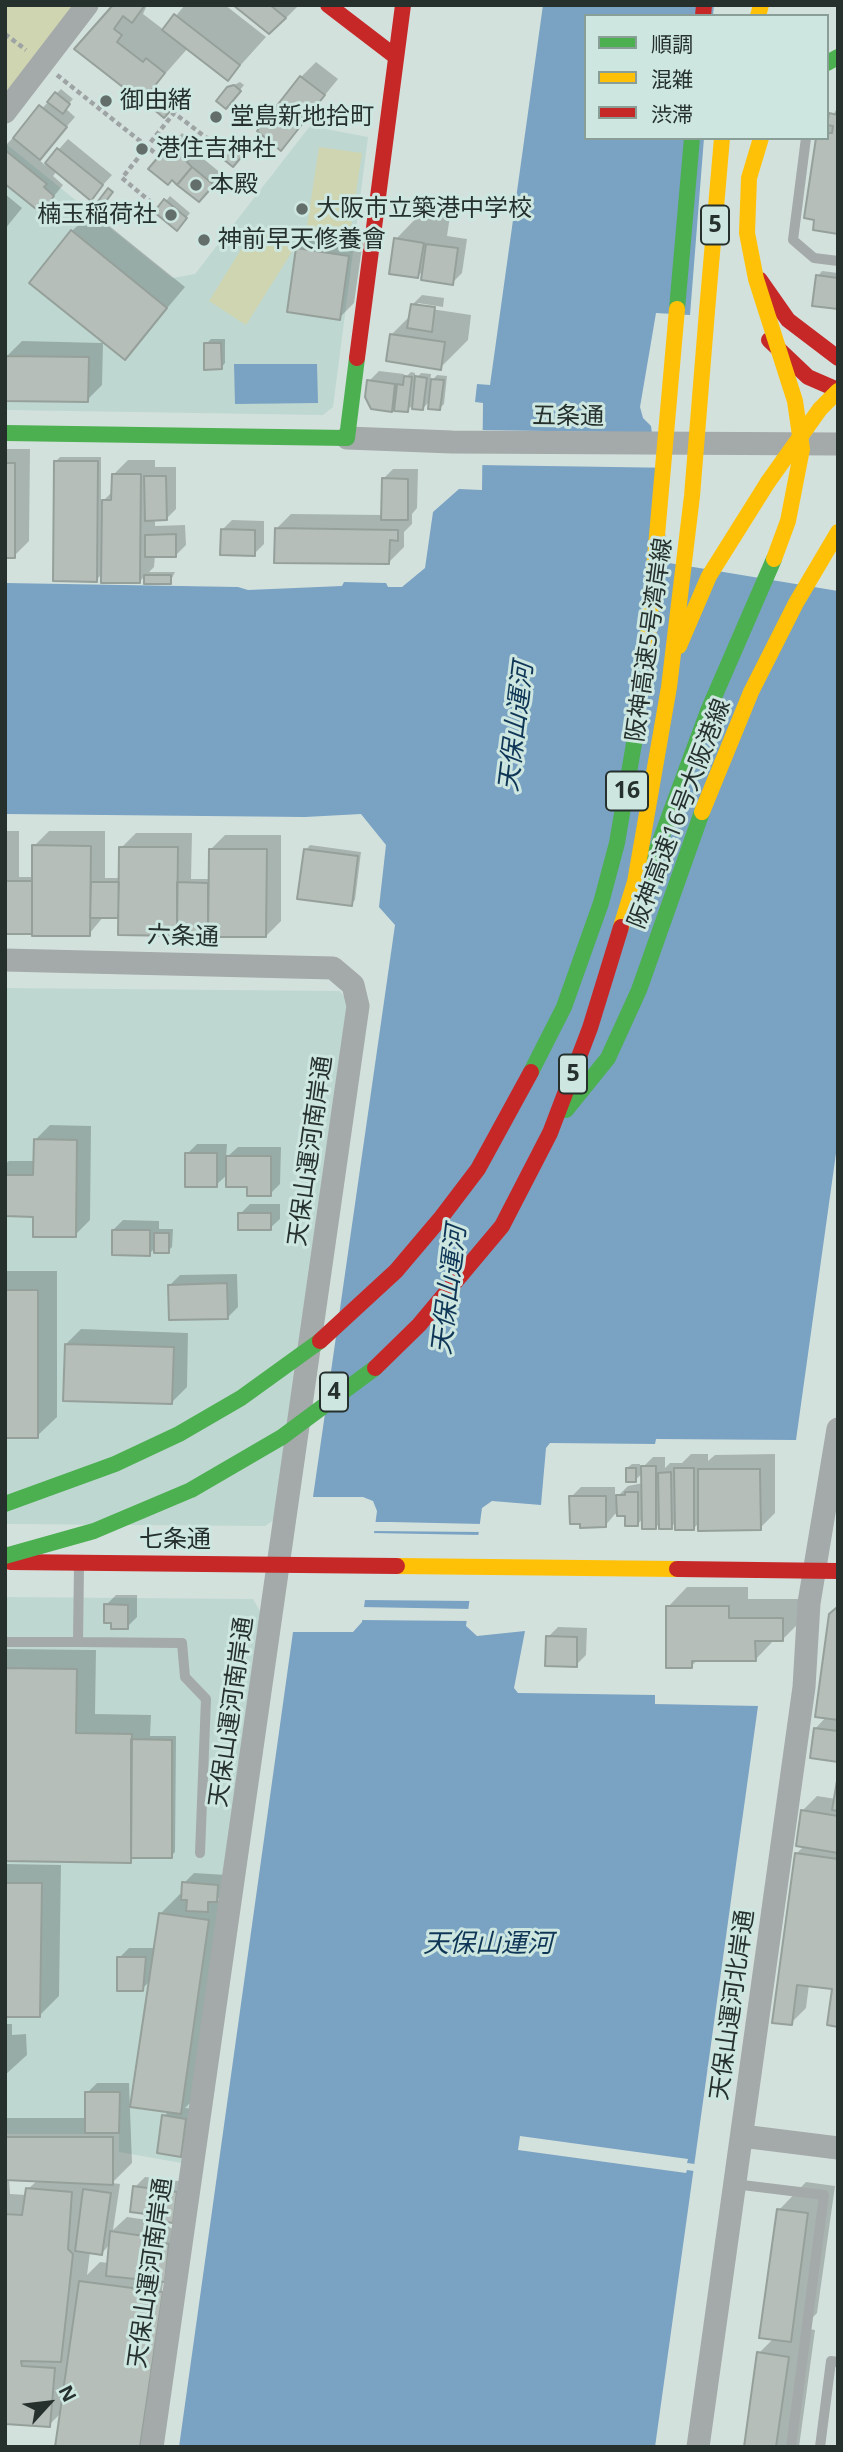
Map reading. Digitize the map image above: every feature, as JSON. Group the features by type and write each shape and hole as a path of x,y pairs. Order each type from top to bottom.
{"main road":[{"path":"328,5 396,57"},
{"path":"5,433 347,438 403,5"},
{"name":"阪神高速5号湾岸線","path":"643,682 692,140"},
{"name":"阪神高速5号湾岸線","path":"5,1554 94,1531 191,1490 323,1409 370,1372 419,1325 459,1281 502,1226 528,1180 550,1133 615,951 635,882 669,687 692,496 722,140"},
{"path":"743,140 737,245 744,287 761,331 774,348 808,377 838,390"},
{"path":"566,1110 685,771 788,521 798,473 802,449 801,427 786,368 756,279 747,233 749,178 760,140"},
{"path":"740,226 756,273 777,307 805,336 838,358"},
{"name":"阪神高速16号大阪港線","path":"503,1108 531,1056 577,951 642,743 709,576 768,482 820,409 838,390"},
{"path":"768,482 835,434"},
{"name":"阪神高速16号大阪港線","path":"566,1110 608,1058 639,990 708,797 751,692 796,603 838,532"},
{"name":"阪神高速5号湾岸線","path":"5,1504 115,1464 179,1434 241,1398 297,1360 351,1315 396,1271 440,1219 478,1168 511,1113 564,1007 585,954 617,843 640,707"},
{"name":"4","path":"5,1494 109,1457 173,1427 290,1353 344,1308 388,1265 471,1164 503,1108"},
{"name":"4","path":"5,1554 111,1517 166,1494 244,1452 326,1398 416,1318 462,1266 513,1197 566,1110"},
{"name":"七条通","path":"5,1562 826,1571"}],"street":[{"path":"5,112 87,5"},
{"name":"五条通","path":"347,438 452,442 683,444 835,434"},
{"name":"六条通","path":"5,960 333,968 353,985"},
{"name":"天保山運河南岸通","path":"152,2447 281,1564 358,1006 353,985"},
{"name":"天保山運河北岸通","path":"698,2447 804,1687 809,1603 826,1571 838,1429"},
{"path":"742,2136 838,2148"}],"lane":[{"path":"806,140 793,240 814,258 838,261"},
{"path":"78,1642 79,1562"},
{"path":"5,1642 183,1643 185,1677 206,1699 200,1853"},
{"path":"734,2185 824,2195 791,2447"},
{"path":"820,2447 831,2361 838,2362"}],"path":[{"path":"43,63 155,153"},
{"path":"152,203 122,178 174,113 221,149"}],"shaded area":[{"name":"大阪市立築港中学校","path":"310,126 368,137 333,407 323,415 5,410 5,143 172,278 195,274"},
{"path":"5,988 340,991 349,1003 277,1518 265,1526 5,1524"},
{"path":"5,1597 253,1599 261,1613 182,2163 119,2152 119,2134 5,2134"}],"green space":[{"path":"5,5 75,5 5,96"},
{"path":"319,147 362,153 348,245 305,239"},
{"path":"255,227 293,250 246,325 209,301"}],"water":[{"name":"天保山運河","path":"543,5 714,5 713,14 584,14 584,140 704,140 690,315 656,313 640,407 643,418 651,426 669,563 838,591 838,1139 796,1440 656,1439 655,1444 550,1443 546,1448 541,1505 492,1501 482,1508 466,1626 477,1636 525,1631 514,1688 518,1693 655,1695 655,1704 758,1706 655,2447 179,2447 293,1632 353,1632 362,1622 377,1511 373,1501 363,1497 313,1497 395,925 379,907 386,845 361,814 305,817 5,814 5,583 238,587 248,590 342,586 344,582 386,583 388,587 402,587 425,568 433,512 459,489 482,490 483,403 475,402 477,384 490,385"},
{"path":"234,364 317,364 318,403 235,404"}],"pier":[{"path":"478,430 682,433 680,468 478,465"},
{"path":"372,1522 483,1524 482,1532 371,1531"},
{"path":"371,1533 482,1535 473,1601 361,1600"},
{"path":"360,1607 472,1609 470,1621 359,1620"},
{"path":"520,2136 688,2159 687,2163 695,2164 694,2171 687,2170 686,2173 518,2150"}],"building":[{"path":"113,5 145,5 132,23 123,16 114,29 122,35 117,42 143,62 146,58 165,73 142,102 74,49"},
{"path":"233,5 270,5 286,18 269,34"},
{"path":"174,14 240,65 228,81 162,30"},
{"path":"300,76 325,95 281,151 257,131"},
{"path":"234,85 241,91 226,109 216,101 227,87"},
{"path":"55,92 70,104 63,114 47,102"},
{"path":"160,99 172,109 164,118 152,108"},
{"path":"39,105 67,127 40,160 13,138"},
{"path":"829,113 838,115 838,234 813,230 814,220 804,218 816,140 829,140 833,126 829,125"},
{"path":"229,141 244,154 233,167 218,155"},
{"path":"171,142 190,158 187,162 192,167 177,185 172,180 168,185 148,169"},
{"path":"57,148 103,185 91,201 45,163"},
{"path":"5,150 47,184 44,187 54,196 41,213 5,184"},
{"name":"本殿","path":"192,167 214,185 199,202 177,185"},
{"path":"108,188 113,192 100,209 95,205"},
{"name":"楠玉稲荷社","path":"164,199 187,218 177,231 154,212"},
{"path":"71,230 167,308 125,360 29,283"},
{"path":"394,238 424,243 418,278 389,274"},
{"path":"426,244 458,248 453,285 421,280"},
{"path":"296,248 349,256 340,320 287,312"},
{"path":"816,275 838,278 838,309 812,306"},
{"path":"411,304 435,307 432,332 407,328"},
{"path":"390,334 445,342 441,370 386,361"},
{"path":"204,343 221,343 222,369 204,370"},
{"path":"6,356 89,357 88,402 5,401"},
{"path":"404,376 412,377 408,412 394,411 397,384 403,385"},
{"path":"415,376 427,378 423,410 412,409"},
{"path":"431,379 444,380 440,410 428,409"},
{"path":"367,380 395,384 392,412 371,409 365,397"},
{"path":"54,461 98,461 97,582 53,581"},
{"path":"5,463 15,463 15,558 5,558"},
{"path":"112,474 141,474 140,583 101,583 102,500 111,500"},
{"path":"144,476 166,476 167,520 145,521"},
{"path":"382,478 408,479 408,520 381,520"},
{"path":"275,528 398,530 398,541 390,540 389,564 274,563"},
{"path":"221,529 255,530 255,556 220,555"},
{"path":"176,534 176,557 145,557 145,535"},
{"path":"144,575 171,575 171,584 144,584"},
{"path":"32,845 91,846 90,936 32,936"},
{"path":"119,847 178,847 177,936 118,935"},
{"path":"209,849 267,849 266,937 208,937"},
{"path":"304,849 358,856 352,906 297,899"},
{"path":"5,881 32,881 32,934 5,934"},
{"path":"91,882 119,882 118,918 90,918"},
{"path":"177,882 208,883 208,936 177,936"},
{"path":"34,1139 77,1140 76,1237 33,1237 33,1217 5,1216 5,1175 33,1175"},
{"path":"185,1153 217,1153 217,1187 185,1187"},
{"path":"226,1156 271,1156 271,1196 247,1196 247,1187 226,1187"},
{"path":"238,1213 271,1213 271,1230 238,1230"},
{"path":"112,1230 150,1230 150,1256 112,1255"},
{"path":"154,1233 169,1233 169,1253 154,1253"},
{"path":"227,1283 228,1319 169,1320 168,1285"},
{"path":"5,1290 38,1290 38,1438 5,1438"},
{"path":"65,1344 174,1347 172,1404 63,1401"},
{"path":"641,1466 656,1466 656,1529 642,1529"},
{"path":"626,1468 636,1468 636,1482 626,1482"},
{"path":"674,1468 694,1468 694,1530 675,1530"},
{"path":"698,1469 760,1469 761,1530 698,1531"},
{"path":"671,1472 672,1529 659,1529 658,1473"},
{"path":"625,1492 638,1492 638,1526 625,1526 625,1516 617,1516 616,1495 625,1495"},
{"path":"569,1496 606,1496 606,1527 580,1528 580,1524 570,1524"},
{"path":"104,1604 128,1605 128,1629 111,1629 111,1623 104,1623"},
{"path":"666,1606 729,1606 729,1618 783,1618 783,1641 755,1641 756,1661 692,1661 692,1668 666,1668"},
{"path":"836,1608 838,1720 815,1717 829,1614"},
{"path":"546,1636 577,1637 577,1667 545,1666"},
{"path":"5,1668 77,1669 76,1733 132,1734 131,1863 5,1861"},
{"path":"814,1728 838,1731 838,1762 810,1758"},
{"path":"131,1739 172,1740 172,1858 131,1858"},
{"path":"838,1775 838,1811 832,1810"},
{"path":"801,1810 838,1816 838,1853 796,1846"},
{"path":"795,1853 838,1859 838,2027 827,2025 832,1989 797,1985 792,2025 772,2023"},
{"path":"182,1882 218,1885 217,1902 208,1902 208,1912 186,1911 187,1900 181,1900"},
{"path":"5,1883 42,1883 40,2017 5,2017"},
{"path":"159,1913 209,1920 181,2114 130,2107"},
{"path":"117,1957 146,1957 143,1991 117,1991"},
{"path":"85,2092 120,2092 119,2133 85,2133"},
{"path":"162,2115 186,2119 181,2157 157,2153"},
{"path":"5,2137 113,2137 113,2185 5,2180"},
{"path":"133,2186 177,2192 173,2223 145,2219 146,2214 130,2212"},
{"path":"26,2188 72,2192 68,2249 73,2254 61,2362 21,2361 22,2366 55,2368 50,2427 5,2424 5,2214 22,2215"},
{"path":"83,2189 111,2193 102,2255 75,2251"},
{"path":"777,2209 808,2213 791,2342 759,2338"},
{"path":"110,2231 151,2237 155,2242 169,2244 165,2282 106,2276"},
{"path":"79,2281 163,2292 140,2447 55,2447"},
{"path":"757,2352 789,2357 776,2447 744,2447"}],"traffic: fast":[{"path":"829,62 838,57"},
{"path":"677,309 692,140"},
{"path":"5,433 347,438 357,358"},
{"path":"646,879 708,711 774,559"},
{"path":"531,1072 564,1007 601,903 617,843 637,726"},
{"path":"566,1110 608,1058 639,990 702,812"},
{"path":"5,1504 115,1464 179,1434 241,1398 320,1341"},
{"path":"5,1556 94,1531 191,1490 282,1437 375,1368"}],"traffic: slow":[{"path":"759,14 761,5"},
{"path":"707,311 722,140"},
{"path":"760,140 749,178 747,233 756,279 795,401 802,449 788,521 774,559"},
{"path":"646,660 677,309"},
{"path":"621,927 635,882 669,687 692,496 707,311"},
{"path":"768,482 820,409 838,391"},
{"path":"679,646 709,576 768,482"},
{"path":"702,812 751,692 796,603 838,532"},
{"path":"397,1566 677,1569"}],"traffic: jam":[{"path":"328,5 396,57"},
{"path":"357,358 403,5"},
{"path":"703,14 704,5"},
{"path":"760,280 788,320 838,358"},
{"path":"769,340 808,377 838,390"},
{"path":"375,1368 419,1325 502,1226 550,1133 590,1028 621,927"},
{"path":"320,1341 396,1271 440,1219 478,1169 531,1072"},
{"path":"10,1562 397,1566"},
{"path":"677,1569 838,1571"}],"place":[{"name":"御由緒","path":"106,101"},
{"name":"堂島新地拾町","path":"216,117"},
{"name":"港住吉神社","path":"142,149"},
{"name":"本殿","path":"196,185"},
{"name":"大阪市立築港中学校","path":"302,209"},
{"name":"楠玉稲荷社","path":"171,215"},
{"name":"神前早天修養會","path":"204,240"}]}
